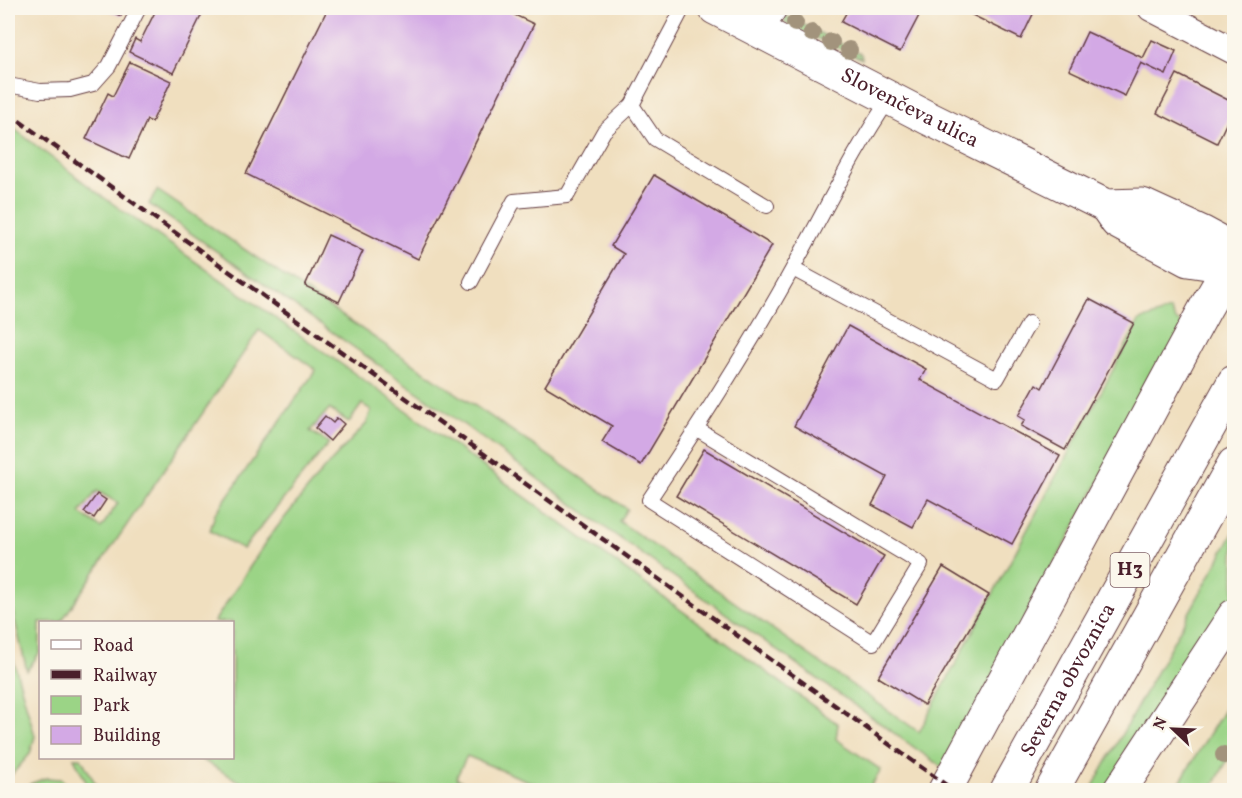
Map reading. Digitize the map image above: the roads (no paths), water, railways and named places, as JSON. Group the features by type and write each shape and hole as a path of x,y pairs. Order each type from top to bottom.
{"main road":[{"name":"Slovenčeva ulica","path":"715,8 767,19 890,98 1106,206 1117,222 1188,260 1233,264"},
{"path":"945,790 1206,307 1233,264"},
{"name":"Severna obvoznica","path":"1007,790 1234,382"},
{"name":"Severna obvoznica","path":"1052,790 1234,464"},
{"path":"1120,790 1234,616"},
{"path":"995,790 1026,757"}],"street":[{"path":"1151,8 1234,51"}],"lane":[{"path":"8,85 40,91 70,90 93,84 109,66 139,8"},
{"path":"471,282 513,201 567,196 604,131 632,105 683,8"},
{"path":"697,429 921,564 873,643 649,500 697,429 793,268 868,130 890,98"},
{"path":"632,105 655,139 767,206"},
{"path":"793,268 997,379 1029,323"}],"railway":[{"path":"8,113 953,790"}]}
